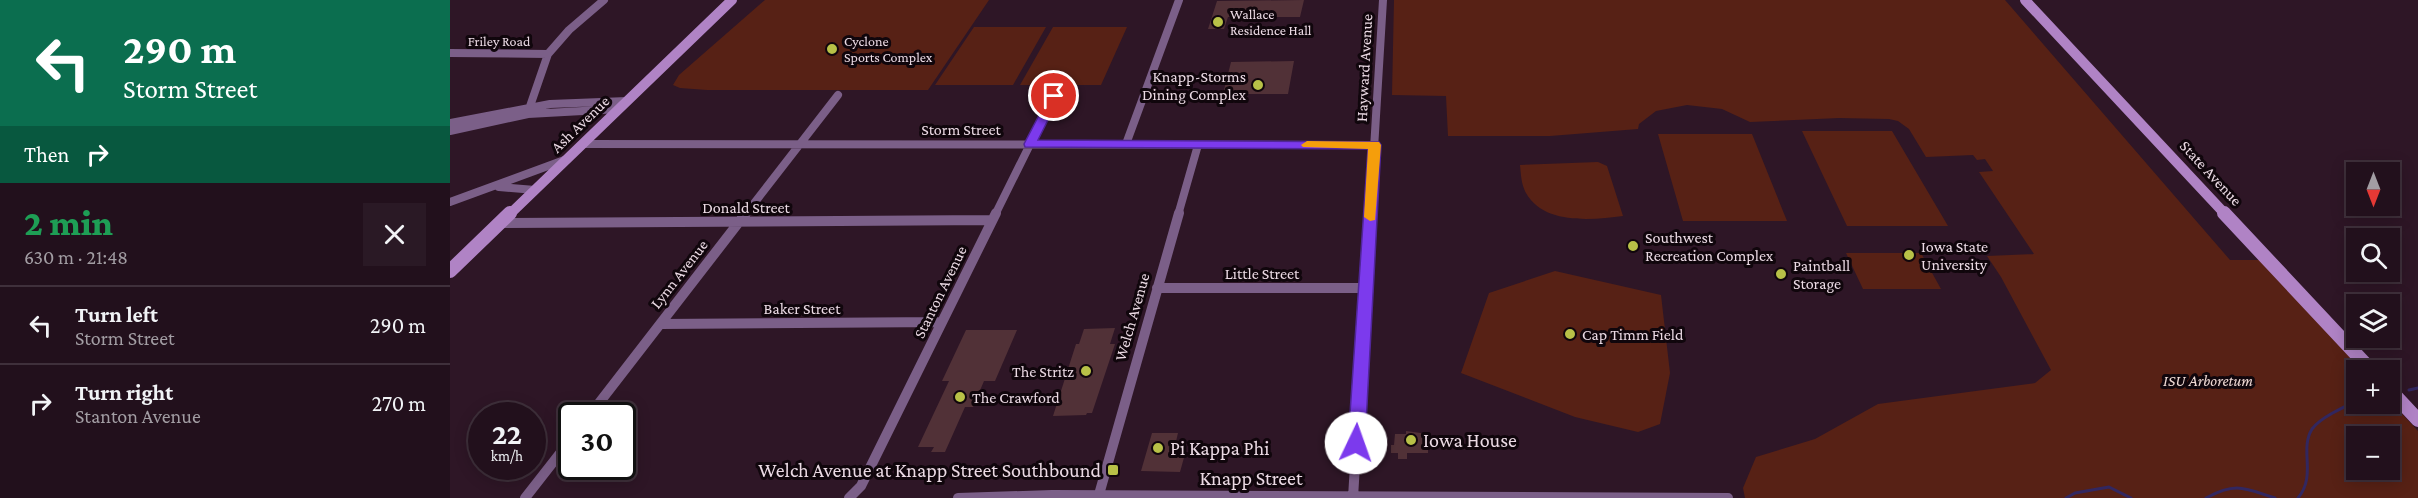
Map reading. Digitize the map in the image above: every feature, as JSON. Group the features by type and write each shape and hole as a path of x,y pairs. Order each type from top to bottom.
{"street":[{"path":"529,110 548,54 569,30 604,0"},
{"name":"Ash Avenue","path":"450,271 732,0"},
{"path":"1126,144 1179,0"},
{"name":"Hayward Avenue","path":"1353,497 1383,0"},
{"name":"State Avenue","path":"2025,0 2362,360"},
{"name":"Friley Road","path":"450,53 548,54"},
{"name":"Lynn Avenue","path":"600,402 838,95"},
{"name":"Stanton Avenue","path":"849,498 861,486 1054,96"},
{"path":"450,123 572,102 627,101"},
{"path":"450,131 529,110 619,109"},
{"name":"Storm Street","path":"583,144 1375,145"},
{"name":"Welch Avenue","path":"1098,497 1197,145"},
{"path":"450,202 567,159"},
{"path":"489,187 510,186 535,190"},
{"name":"Donald Street","path":"500,223 992,220"},
{"name":"Little Street","path":"1157,288 1366,288"},
{"name":"Baker Street","path":"661,324 942,322"},
{"path":"2400,401 2418,420"},
{"path":"525,498 558,456"},
{"name":"Knapp Street","path":"958,498 1726,497"}],"green space":[{"name":"Cyclone Sports Complex","path":"765,0 989,0 928,90 707,90 680,88 673,85 679,75"},
{"name":"ISU Arboretum","path":"1394,0 2005,0 2230,260 2260,260 2353,360 2346,360 2346,414 2400,414 2400,412 2418,431 2418,498 1745,498 1743,488 1756,457 1815,439 1878,404 2035,383 2051,370 2001,277 1987,256 2034,254 1979,172 1993,171 1985,159 1977,160 1973,155 1926,157 1909,129 1898,121 1889,119 1839,118 1750,122 1722,109 1687,105 1656,111 1639,124 1638,129 1550,136 1448,136 1446,96 1392,95"},
{"path":"974,27 1046,27 1013,85 935,85"},
{"path":"1053,27 1127,27 1101,85 1020,85"},
{"path":"1802,131 1892,131 1948,226 1847,226"},
{"path":"1658,134 1752,134 1787,221 1683,221"},
{"path":"1598,162 1607,166 1623,216 1583,219 1556,215 1544,211 1534,203 1523,186 1520,165"},
{"path":"1846,253 1921,253 1941,289 1863,289"},
{"name":"Cap Timm Field","path":"1555,271 1661,295 1670,373 1660,424 1638,432 1575,417 1461,373 1489,293"}],"building":[{"path":"1304,0 1300,17 1228,17 1224,29 1208,29 1217,1"},
{"name":"Knapp-Storms Dining Complex","path":"1294,61 1288,94 1223,94 1231,62"},
{"name":"The Stritz","path":"1115,328 1110,344 1115,344 1092,413 1053,416 1076,344 1079,344 1084,329"},
{"name":"The Crawford","path":"966,330 1017,330 995,381 984,381 973,407 965,407 945,452 931,452 934,447 918,447 949,381 942,381"},
{"name":"Iowa House","path":"1406,431 1428,434 1428,453 1407,453 1407,459 1398,459 1398,453 1391,453 1395,434 1406,434"},
{"name":"Pi Kappa Phi","path":"1152,433 1178,433 1173,454 1185,454 1180,472 1141,471"}],"waterway":[{"path":"2409,390 2418,388"},
{"path":"2298,498 2304,489 2306,480 2307,445 2312,429 2326,417 2346,406"},
{"path":"2066,498 2075,493 2109,487 2131,498"},
{"path":"2206,498 2233,488 2275,498"}],"slow traffic":[{"path":"1307,145 1375,145 1370,217"}],"place":[{"name":"Wallace Residence Hall","path":"1218,22"},
{"name":"Cyclone Sports Complex","path":"832,49"},
{"name":"Knapp-Storms Dining Complex","path":"1258,85"},
{"name":"Southwest Recreation Complex","path":"1633,246"},
{"name":"Iowa State University","path":"1909,255"},
{"name":"Paintball Storage","path":"1781,274"},
{"name":"Cap Timm Field","path":"1570,334"},
{"name":"The Stritz","path":"1086,371"},
{"name":"The Crawford","path":"960,397"},
{"name":"Iowa House","path":"1411,440"},
{"name":"Pi Kappa Phi","path":"1158,448"},
{"name":"Welch Avenue at Knapp Street Southbound","path":"1113,470"}],"route":[{"path":"1054,96 1030,144 1375,145 1356,443"}]}
